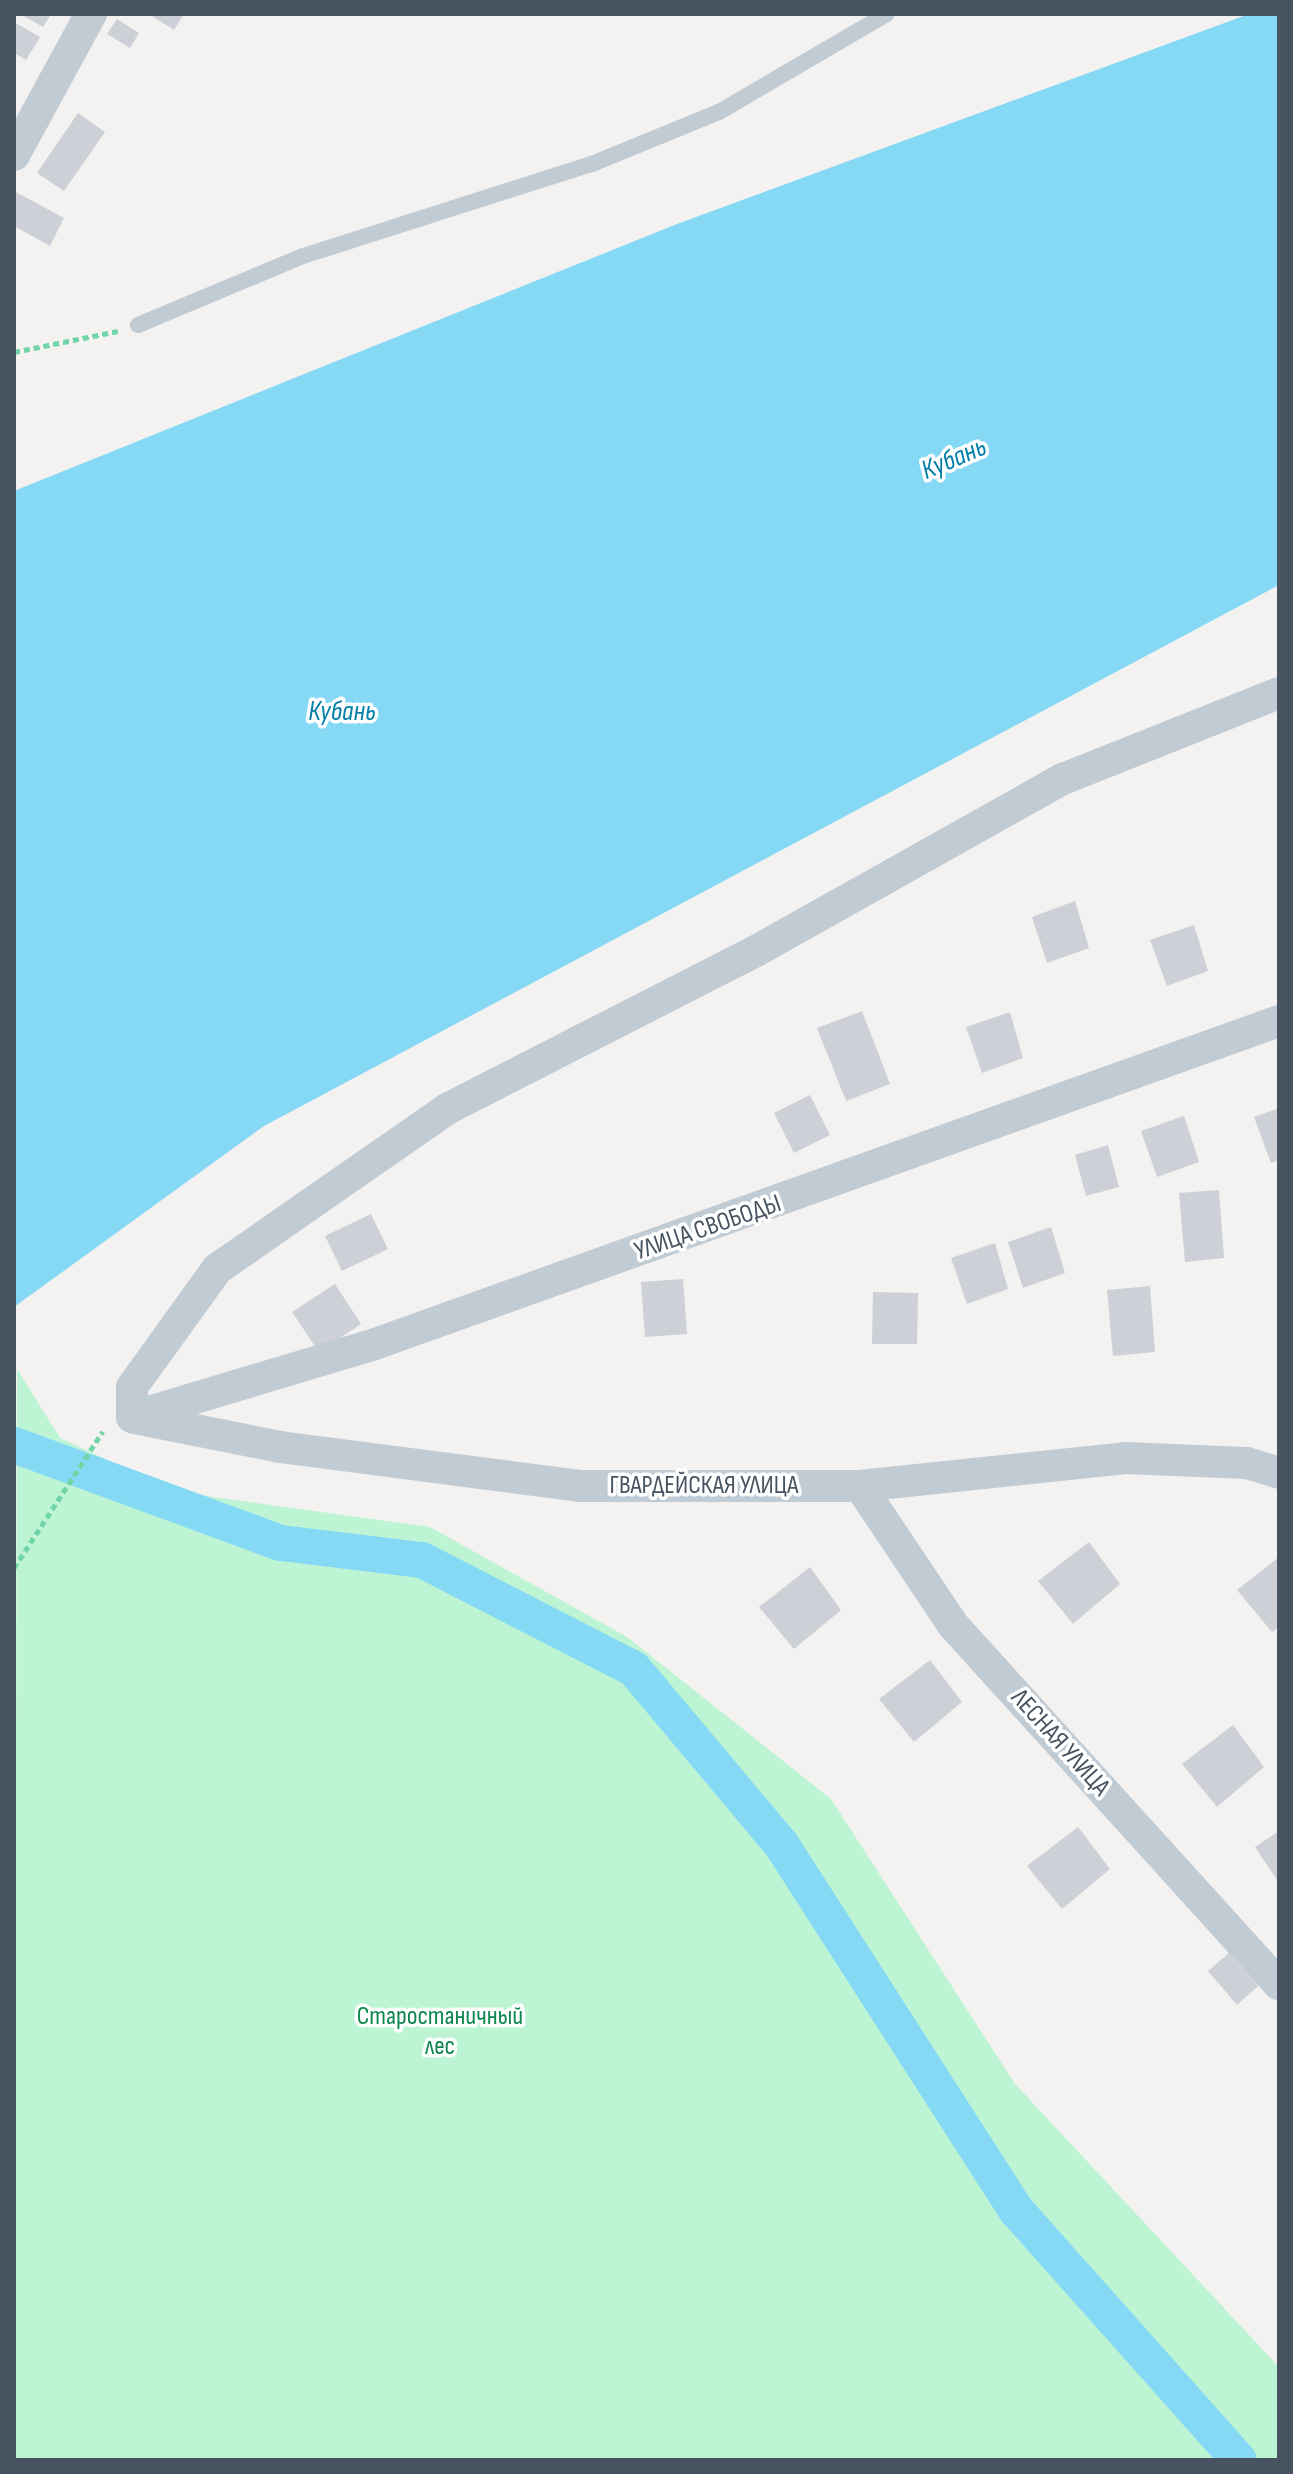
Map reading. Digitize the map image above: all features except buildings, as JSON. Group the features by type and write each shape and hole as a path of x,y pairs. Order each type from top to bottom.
{"street":[{"path":"14,155 91,14"},
{"path":"132,1402 217,1269 447,1109 756,951 1063,779 1279,693"},
{"name":"УЛИЦА СВОБОДЫ","path":"132,1402 375,1344 1279,1021"},
{"name":"ГВАРДЕЙСКАЯ УЛИЦА","path":"132,1402 280,1447 579,1486 860,1486 1126,1458 1247,1463 1279,1473"},
{"name":"ЛЕСНАЯ УЛИЦА","path":"860,1486 953,1625 1279,1984"}],"lane":[{"path":"138,325 303,256 592,164 719,112 887,14"}],"path":[{"path":"14,352 138,325"},
{"path":"14,1568 132,1402"}],"green space":[{"name":"Старостаничный лес","path":"17,1369 60,1438 177,1492 430,1527 627,1637 831,1799 1015,2084 1279,2367 1279,2460 14,2460"}],"water":[{"name":"Кубань","path":"1249,14 1279,14 1279,585 264,1126 14,1307 14,491 677,224"}],"waterway":[{"path":"14,1445 281,1543 422,1560 634,1669 781,1844 1016,2210 1239,2460"}]}
